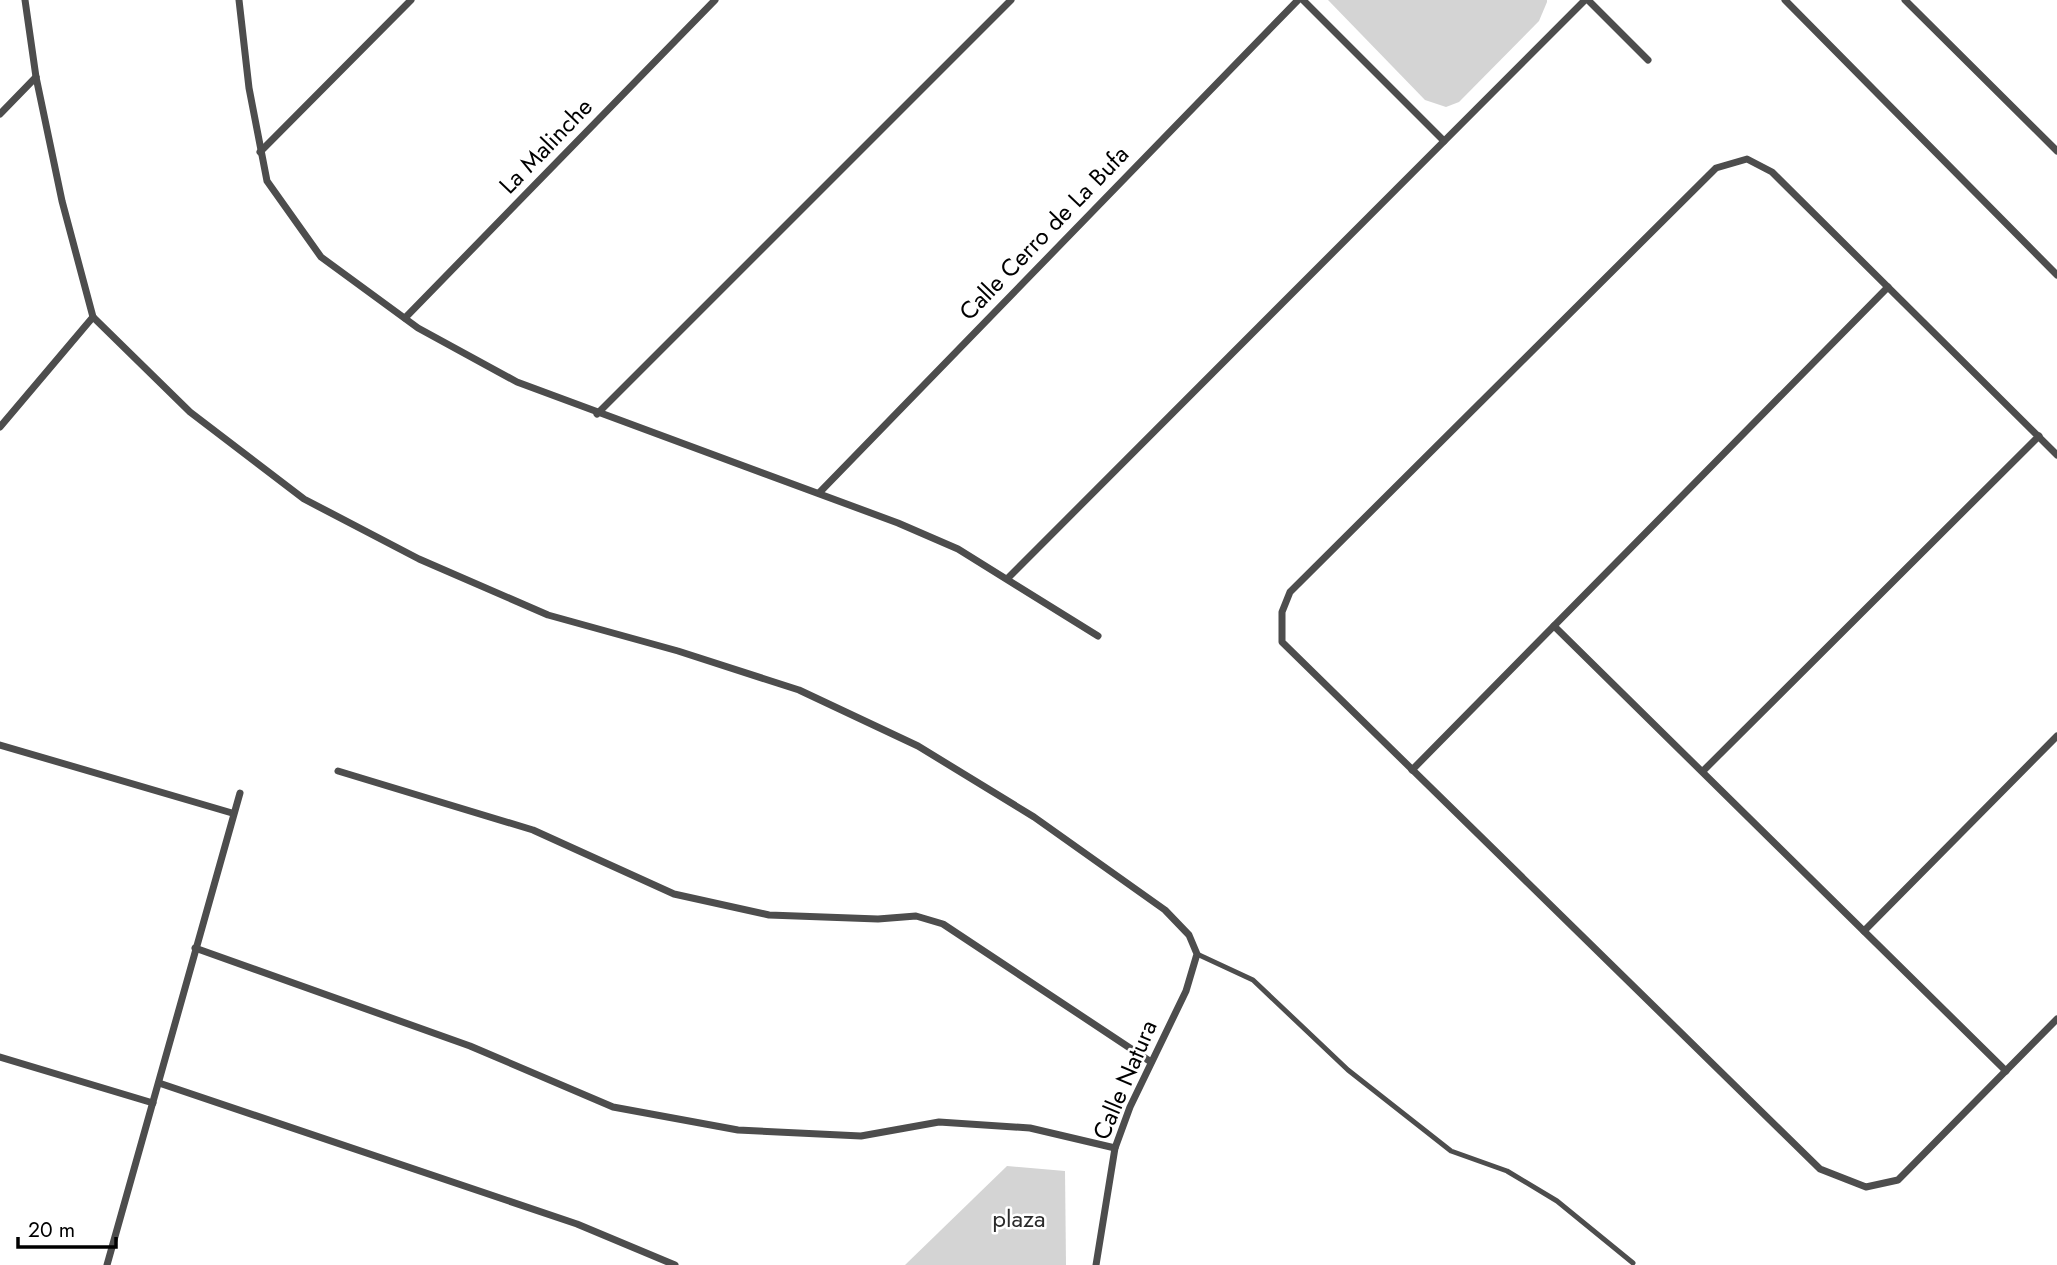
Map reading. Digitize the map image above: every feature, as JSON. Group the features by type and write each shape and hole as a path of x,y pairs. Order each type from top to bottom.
{"street":[{"path":"25,0 36,77 62,201 93,317 190,412 304,499 419,559 548,615 678,651 799,690 918,746 1034,817 1165,910 1189,935 1197,954"},
{"path":"239,0 260,152 267,181 321,257 405,318 517,382 597,414 819,493 958,549 1098,636"},
{"path":"260,152 411,0"},
{"name":"La Malinche","path":"405,318 715,0"},
{"path":"597,414 1012,0"},
{"name":"Calle Cerro de La Bufa","path":"819,493 1298,0"},
{"path":"1303,0 1444,141"},
{"path":"1008,578 1586,0 1648,60"},
{"path":"1785,0 2057,275"},
{"path":"1905,0 2057,151"},
{"path":"0,114 36,77"},
{"path":"2057,454 1772,173 1747,159 1716,168 1290,592 1282,612 1282,642 1820,1169 1866,1187 1898,1180 2057,1020"},
{"path":"1412,770 1888,287"},
{"path":"0,427 93,317"},
{"path":"1703,771 2039,436"},
{"path":"1554,626 2006,1071"},
{"path":"1864,931 2057,736"},
{"path":"0,745 232,813"},
{"path":"338,771 533,830 674,894 769,915 878,919 916,916 943,925 1151,1062"},
{"path":"107,1265 232,813 240,793"},
{"path":"195,948 470,1046 613,1107 738,1130 861,1136 939,1122 1030,1128 1115,1148"},
{"name":"Calle Natura","path":"1096,1265 1115,1148 1151,1062 1186,991 1197,954"},
{"path":"0,1057 153,1103"},
{"path":"159,1083 577,1224 675,1265"}],"lane":[{"path":"1197,954 1253,980 1348,1070 1451,1151 1507,1171 1533,1186 1557,1201 1633,1263"}],"green space":[{"path":"1328,0 1547,2 1539,21 1459,102 1446,107 1425,100"},
{"name":"plaza","path":"1007,1166 1065,1171 1066,1265 905,1265"}]}
